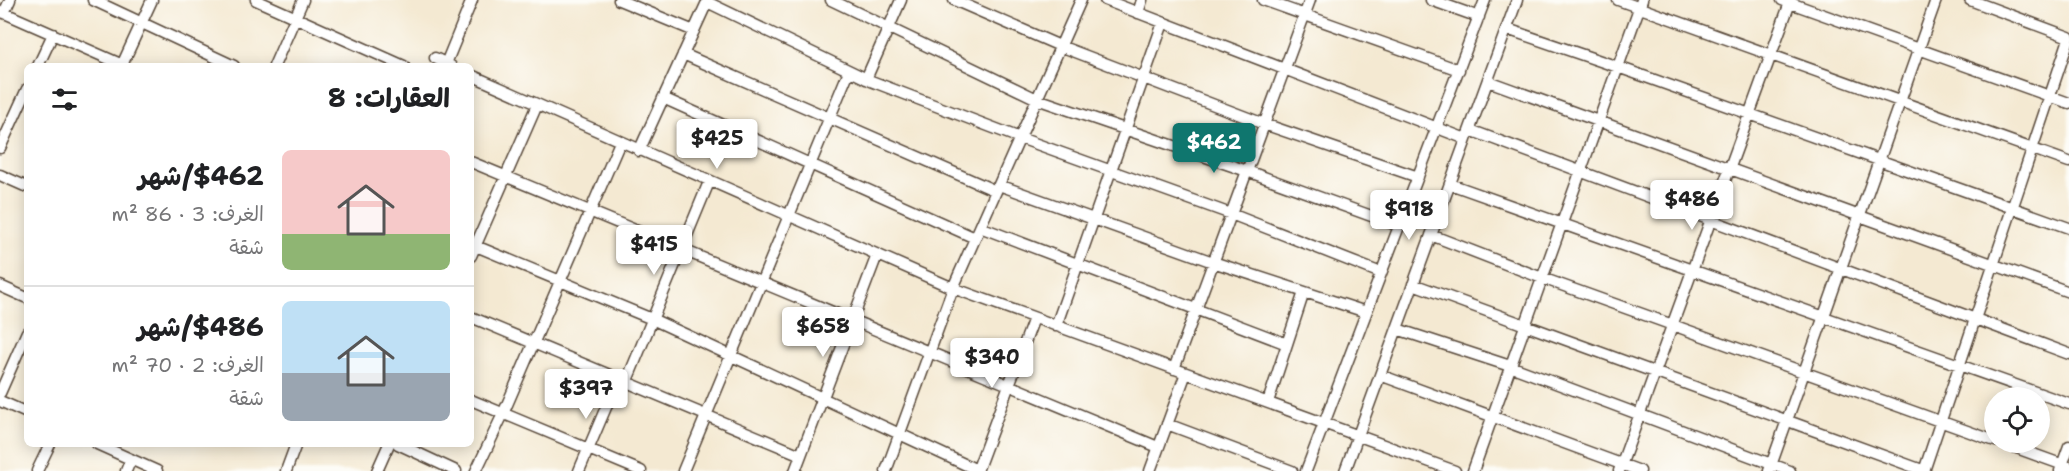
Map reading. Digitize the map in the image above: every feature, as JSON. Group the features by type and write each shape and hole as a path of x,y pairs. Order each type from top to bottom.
{"street":[{"path":"10,0 2,12 116,63"},
{"path":"93,0 228,63"},
{"path":"124,63 152,0"},
{"path":"256,0 397,63"},
{"path":"275,63 303,0"},
{"path":"449,63 472,0"},
{"path":"619,0 694,31"},
{"path":"831,0 1037,99 1399,226"},
{"path":"866,79 901,0"},
{"path":"954,0 1060,46 1143,78 1264,124 1418,177"},
{"path":"886,471 953,288 1081,0"},
{"path":"1105,0 1436,128 1468,134 1580,171 2069,354"},
{"path":"1138,13 1142,0"},
{"path":"1263,0 1459,70"},
{"path":"1174,369 1310,0"},
{"path":"1431,0 1479,17"},
{"path":"1306,471 1485,0"},
{"path":"1345,471 1517,0"},
{"path":"1618,0 1640,4 1771,55 2069,162"},
{"path":"1770,467 1936,0"},
{"path":"1413,284 1924,471 2069,38 1970,0"},
{"path":"639,151 708,1 866,79 1020,138 1231,214 1381,273"},
{"path":"1620,467 1771,55 1788,1 2069,103"},
{"path":"1473,471 1640,4"},
{"path":"1056,326 1163,23"},
{"path":"1507,29 2069,228"},
{"path":"39,63 52,34"},
{"path":"683,54 997,188 1366,312"},
{"path":"435,58 444,63"},
{"path":"683,471 849,71"},
{"path":"474,76 953,288 1455,471"},
{"path":"1488,81 2069,292"},
{"path":"0,148 24,96"},
{"path":"663,98 975,238"},
{"path":"474,244 537,105"},
{"path":"476,471 503,414 620,142"},
{"path":"474,163 1158,447"},
{"path":"0,175 24,186"},
{"path":"579,471 652,319 709,182"},
{"path":"1450,184 2069,404"},
{"path":"980,227 1287,344"},
{"path":"1431,235 1542,278 1984,437"},
{"path":"474,249 652,319 977,470 1034,318"},
{"path":"795,471 877,255"},
{"path":"0,286 24,297"},
{"path":"1268,402 1304,292"},
{"path":"474,318 801,455"},
{"path":"1397,329 1510,366 1640,414 1770,467 1790,471"},
{"path":"0,393 24,339"},
{"path":"1150,471 1186,373"},
{"path":"1380,375 1492,416 1620,467 1640,471"},
{"path":"0,400 24,412"},
{"path":"474,401 642,471"},
{"path":"1167,424 1292,471"},
{"path":"2027,453 2064,468 2069,446"},
{"path":"37,471 49,447"},
{"path":"104,447 157,471"},
{"path":"286,471 295,447"},
{"path":"377,471 388,447"},
{"path":"404,447 456,471"},
{"path":"126,471 131,459"}]}
